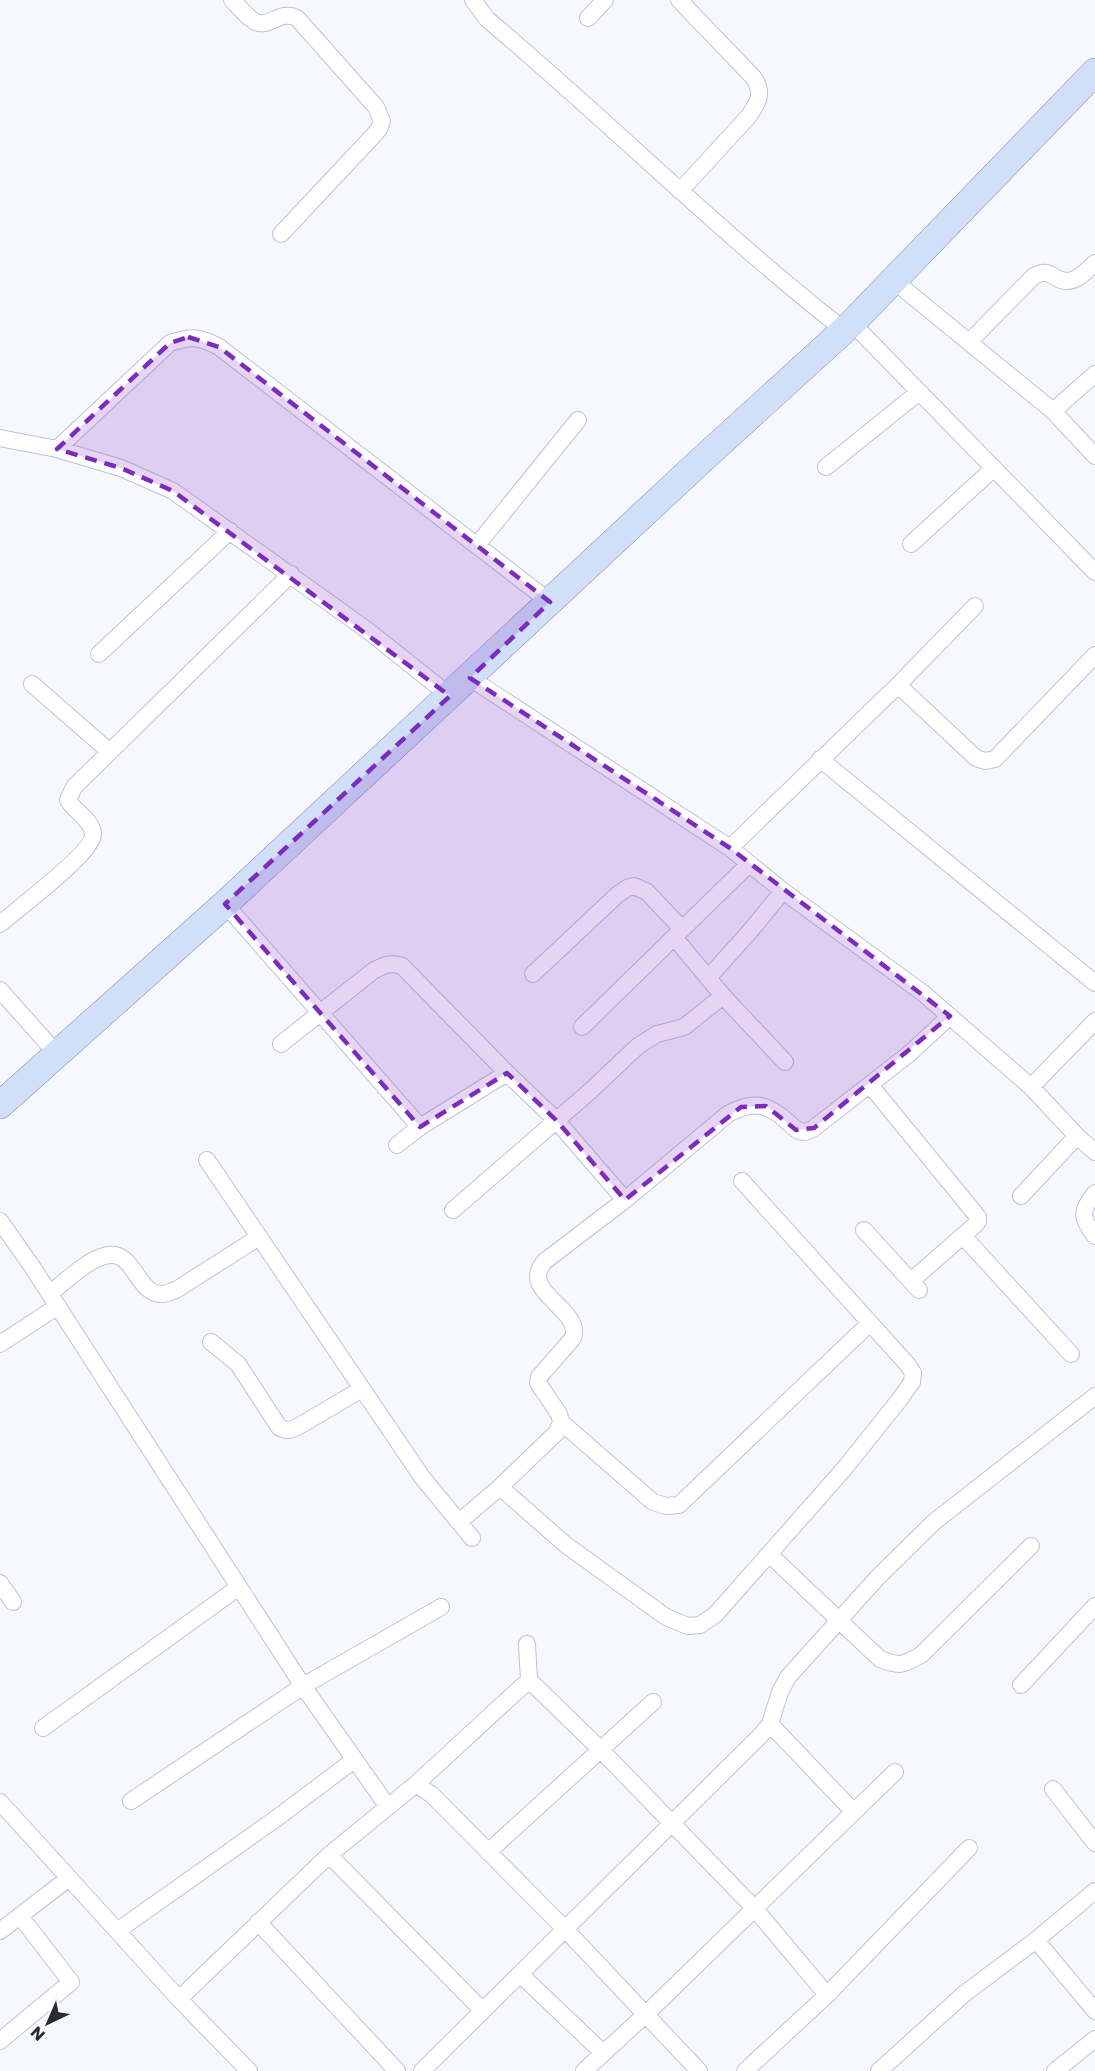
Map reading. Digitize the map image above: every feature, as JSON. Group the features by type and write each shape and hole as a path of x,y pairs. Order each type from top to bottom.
{"main road":[{"path":"0,1105 225,903 470,678 707,454 848,327 1095,72"}],"street":[{"path":"232,0 255,22 260,23 287,15 297,18 376,107 382,121 372,137 281,234"},
{"path":"473,0 486,19 781,280 848,327 919,392 1095,572"},
{"path":"588,18 605,0"},
{"path":"679,0 754,78 759,86 760,96 748,117 680,191"},
{"path":"969,342 1034,276 1041,272 1048,272 1066,281 1075,278 1095,263"},
{"path":"893,280 1053,411 1095,456"},
{"path":"57,449 170,343 188,337 204,339 219,347 550,602"},
{"path":"1053,411 1095,374"},
{"path":"826,467 919,392"},
{"path":"477,545 578,420"},
{"path":"0,438 57,449 121,468 173,491 368,630 450,696"},
{"path":"911,544 994,468"},
{"path":"99,654 230,531"},
{"path":"0,924 71,864 87,847 93,834 92,829 72,808 68,800 74,787 291,574"},
{"path":"730,848 898,685 975,606"},
{"path":"898,685 976,758 985,761 995,759 1095,655"},
{"path":"470,678 730,848 783,891 923,993 1031,1087 1095,1152"},
{"path":"32,684 110,752"},
{"path":"820,759 1095,983"},
{"path":"582,1027 749,864"},
{"path":"533,974 627,888 639,887 647,892 723,996 785,1062"},
{"path":"708,978 752,930 783,891"},
{"path":"225,903 420,1127"},
{"path":"281,1044 374,971 386,964 394,963 402,966 556,1120 625,1200"},
{"path":"0,990 58,1055"},
{"path":"453,1210 588,1094 638,1046 657,1034 684,1027 723,996"},
{"path":"870,1323 679,1504 666,1506 653,1502 561,1422 559,1414 538,1383 538,1377 573,1338 575,1330 572,1322 539,1284 538,1269 545,1261 625,1200 728,1114 753,1104 766,1106 796,1130 805,1132 814,1128 909,1054 950,1016"},
{"path":"1031,1087 1095,1021"},
{"path":"397,1145 420,1127 507,1073"},
{"path":"864,1230 915,1286 978,1221 978,1217 870,1085"},
{"path":"1021,1196 1077,1136"},
{"path":"207,1160 422,1477 472,1538"},
{"path":"500,1487 566,1545 666,1617 688,1626 700,1625 715,1615 844,1469 912,1382 913,1373 742,1181"},
{"path":"1095,1193 1088,1200 1083,1213 1084,1222 1095,1236"},
{"path":"0,1221 54,1300 303,1686 388,1807"},
{"path":"963,1236 1071,1354"},
{"path":"0,1344 54,1300 91,1262 104,1256 115,1255 124,1259 149,1290 162,1294 176,1290 259,1237"},
{"path":"211,1342 238,1364 279,1427 285,1431 299,1426 362,1389"},
{"path":"422,2071 770,1724 780,1692 788,1677 878,1577 934,1522 1095,1396"},
{"path":"459,1522 500,1487 557,1432 561,1422"},
{"path":"768,1554 880,1659 894,1665 904,1665 921,1654 1031,1546"},
{"path":"0,1583 13,1602"},
{"path":"43,1728 239,1587"},
{"path":"1021,1685 1095,1606"},
{"path":"131,1801 303,1686 441,1607"},
{"path":"527,1644 529,1680 600,1749 755,1909 826,1995"},
{"path":"179,1999 329,1855 416,1784 529,1680"},
{"path":"488,1852 652,1702"},
{"path":"770,1724 854,1812"},
{"path":"117,1931 274,1820 354,1760"},
{"path":"584,2071 645,2015 895,1772"},
{"path":"416,1784 432,1795 565,1929 699,2071"},
{"path":"1053,1789 1095,1843"},
{"path":"0,1802 179,1999 249,2071"},
{"path":"745,2071 826,1995 969,1848"},
{"path":"329,1855 483,2011"},
{"path":"0,1931 69,1878"},
{"path":"889,2068 964,1994 1036,1940 1095,1891"},
{"path":"0,2041 71,1982 20,1916"},
{"path":"258,1922 397,2071"},
{"path":"1036,1940 1095,2011"},
{"path":"520,1974 603,2053"},
{"path":"1055,2071 1095,2039"}],"highlighted area":[{"path":"188,337 219,347 550,602 470,678 730,848 950,1016 814,1128 796,1130 766,1106 741,1107 625,1200 556,1120 507,1073 420,1127 225,904 450,696 173,491 121,468 57,449 170,343"}]}
